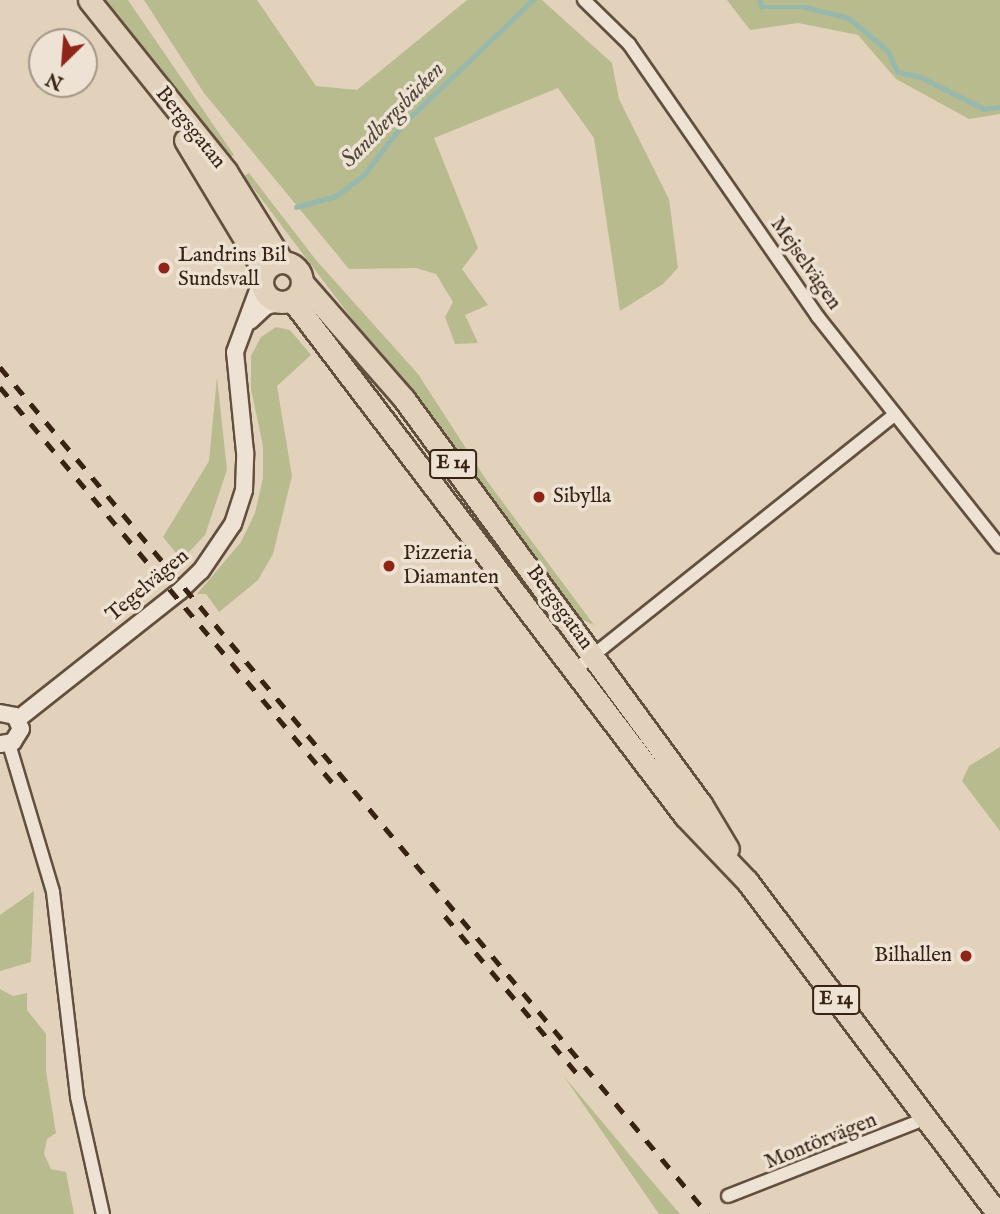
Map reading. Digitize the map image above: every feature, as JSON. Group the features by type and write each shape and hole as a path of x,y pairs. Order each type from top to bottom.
{"highway":[{"name":"Bergsgatan","path":"89,0 226,171 269,271 270,299 292,295"},
{"name":"Bergsgatan","path":"269,271 299,270 292,295"},
{"name":"Bergsgatan","path":"292,295 404,399 701,804 747,881 927,1118"},
{"name":"Bergsgatan","path":"292,295 685,816 747,881"},
{"name":"E 14","path":"927,1118 998,1214"},
{"name":"E 14","path":"970,1174 1000,1205"}],"street":[{"name":"Mejselvägen","path":"583,0 629,44 818,317 1000,547"},
{"name":"Tegelvägen","path":"18,719 180,591 201,571 233,524 244,490 245,453 234,362 245,325 269,271"},
{"path":"245,325 266,306 292,295"},
{"path":"576,669 895,414"},
{"path":"0,713 18,719 20,734 4,744 53,892 77,1097 103,1214"},
{"name":"Montörvägen","path":"728,1196 927,1118"}],"green space":[{"path":"105,0 128,0 234,155 230,157 138,49"},
{"path":"144,0 257,0 316,86 357,90 467,0 542,0 612,63 619,99 669,199 678,268 663,284 620,311 594,138 558,88 434,138 478,248 462,269 488,305 465,315 478,343 455,344 445,317 453,302 436,274 416,268 349,269 204,93"},
{"path":"727,0 1000,0 1000,114 969,119 896,79 858,35 798,23 750,30"},
{"path":"249,173 316,260 418,374 487,481 594,625 581,619 483,492 244,176"},
{"path":"276,327 290,330 311,355 277,386 292,476 273,554 258,580 219,612 206,594 197,594 241,542 255,513 263,478 263,446 251,389 251,356 261,337"},
{"path":"217,377 227,470 205,535 175,567 176,553 163,537 209,461"},
{"path":"1000,747 1000,831 962,781 969,766"},
{"path":"34,891 31,962 0,971 0,915"},
{"path":"0,989 13,996 27,993 27,1010 46,1034 46,1071 56,1133 47,1139 44,1154 51,1169 66,1172 74,1214 0,1214"},
{"path":"563,1075 650,1179 680,1214 659,1214"}],"waterway":[{"name":"Sandbergsbäcken","path":"296,207 336,196 363,176 402,125 533,0"},
{"name":"Sandbergsbäcken","path":"760,0 762,7 805,7 849,18 888,51 898,72 921,77 984,109 1000,107"}],"railway":[{"path":"0,367 708,1214"},
{"path":"0,387 337,788"},
{"path":"445,916 580,1077"}],"place":[{"name":"Landrins Bil Sundsvall","path":"164,268"},
{"name":"Sibylla","path":"539,497"},
{"name":"Pizzeria Diamanten","path":"389,566"},
{"name":"Bilhallen","path":"966,956"}]}
